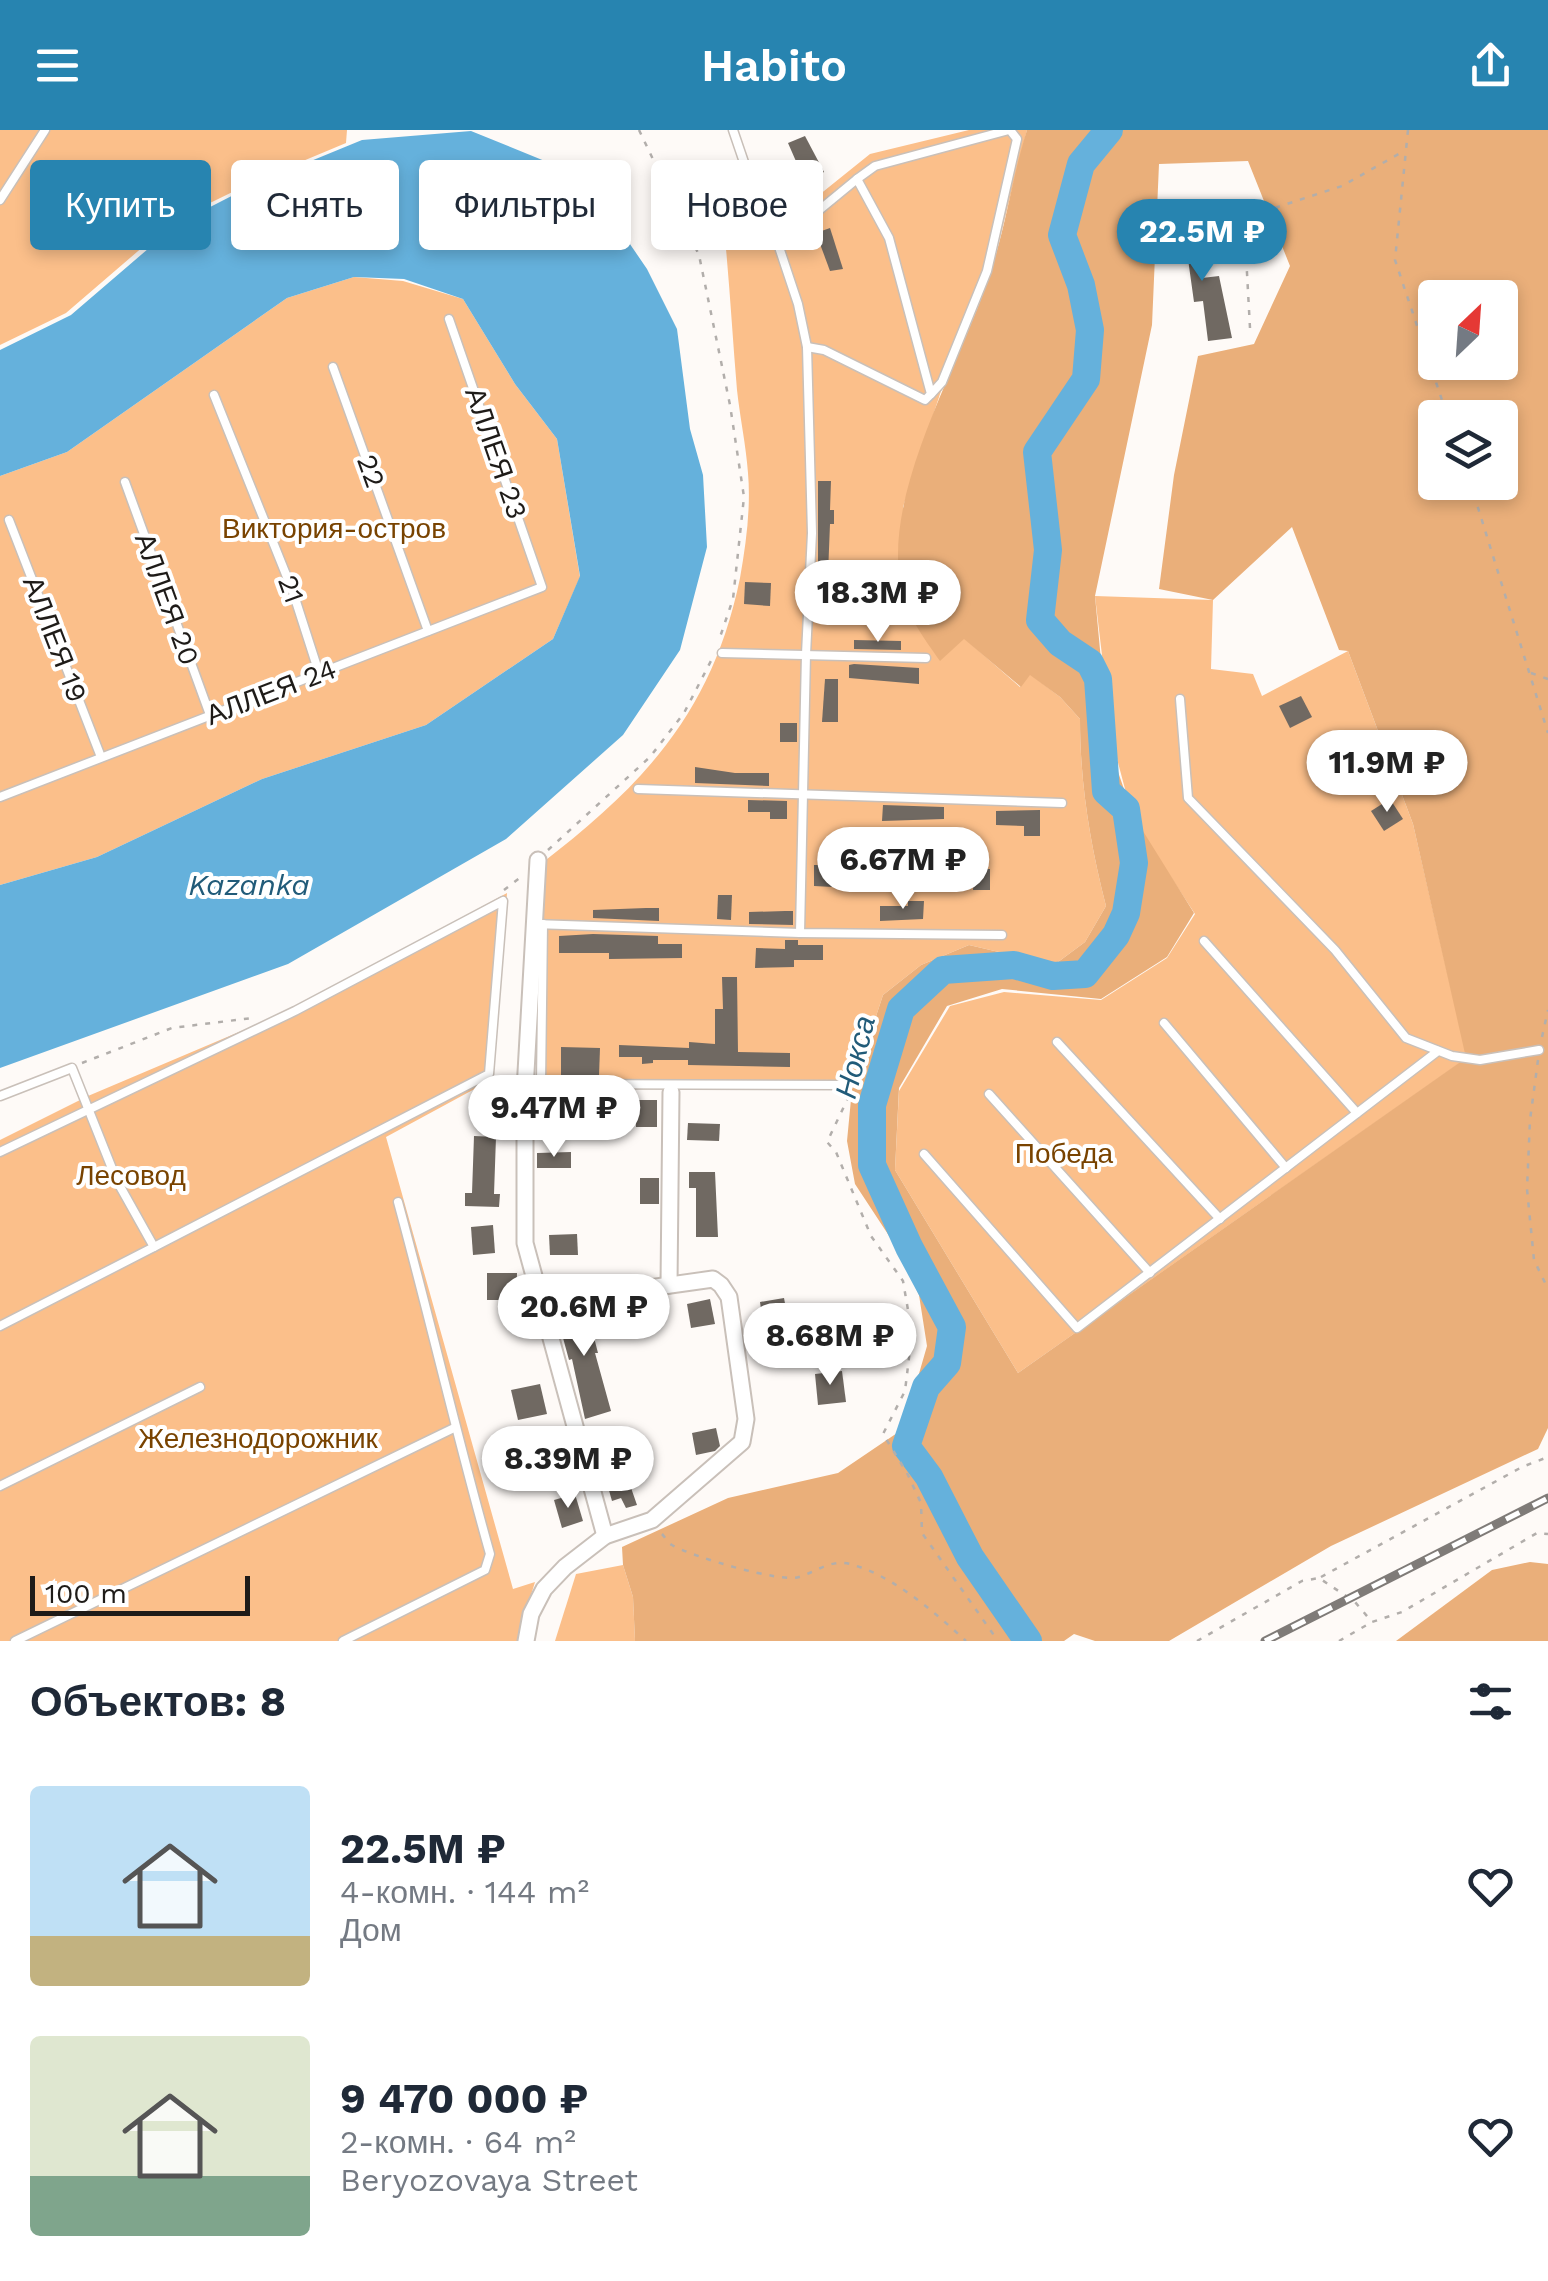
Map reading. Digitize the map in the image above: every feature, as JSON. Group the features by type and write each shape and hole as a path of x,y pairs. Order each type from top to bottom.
{"street":[{"path":"538,860 539,924 525,1090 525,1243 605,1536"},
{"path":"669,1285 671,1092"},
{"path":"526,1641 531,1614 544,1589 565,1566 605,1536 652,1520 742,1442 746,1419 728,1297 722,1285 713,1279 542,1304"}],"lane":[{"path":"0,200 45,130"},
{"path":"733,130 743,160"},
{"path":"807,347 824,350 925,400 942,382 988,271 1017,139 1010,130 875,166 823,207"},
{"path":"858,179 888,238 931,394"},
{"path":"780,250 807,347 812,532 800,933"},
{"name":"АЛЛЕЯ 23","path":"449,319 542,587"},
{"name":"22","path":"334,367 428,632"},
{"name":"21","path":"214,395 293,592 319,673"},
{"name":"АЛЛЕЯ 20","path":"126,482 210,715"},
{"name":"АЛЛЕЯ 19","path":"10,520 102,758"},
{"name":"АЛЛЕЯ 24","path":"0,796 542,587"},
{"path":"718,651 926,658"},
{"path":"1180,699 1188,798 1334,950 1406,1038 1480,1060 1539,1050"},
{"path":"638,790 1062,803"},
{"path":"0,1152 295,1011 503,901 489,1074 0,1326"},
{"path":"845,1085 541,1084 539,924 1002,935"},
{"path":"1204,941 1357,1113"},
{"path":"1164,1023 1286,1168"},
{"path":"1057,1042 1220,1219"},
{"path":"924,1154 1077,1328 1438,1050"},
{"path":"0,1096 72,1068 117,1181 154,1247"},
{"path":"989,1094 1150,1273"},
{"path":"342,1641 485,1570 490,1554 398,1202"},
{"path":"0,1486 200,1388"},
{"path":"14,1641 454,1428"}],"path":[{"path":"494,896 512,886 650,757 684,713 718,651 733,599 744,497 730,404 699,254 639,130"},
{"path":"1408,130 1395,260 1442,400"},
{"path":"1250,328 1244,218 1342,186 1405,151"},
{"path":"1476,500 1548,733"},
{"path":"1531,673 1548,679"},
{"path":"1548,1010 1530,1120 1527,1189 1534,1260 1548,1289"},
{"path":"72,1068 172,1028 261,1016"},
{"path":"850,1094 826,1142 836,1152 871,1236 904,1281 912,1334 905,1391 883,1434 922,1504 922,1533 998,1641"},
{"path":"1197,1641 1302,1582 1319,1578 1522,1467 1548,1457"},
{"path":"652,1520 670,1544 719,1563 782,1579 844,1562 866,1570 937,1614 966,1641"},
{"path":"1339,1641 1372,1622 1402,1612 1537,1533 1548,1534"},
{"path":"1319,1578 1355,1602 1372,1622"}],"green space":[{"path":"0,130 347,130 346,143 305,160 231,160 231,193 211,202 211,160 30,160 30,250 139,250 66,313 0,345"},
{"path":"969,130 1027,130 993,265 940,394 903,507 940,660 964,638 1020,687 1030,674 1080,719 1087,813 1106,906 1085,942 1054,965 969,945 921,965 883,995 852,1089 538,1088 542,863 613,803 670,740 712,667 740,578 749,486 726,250 823,250 823,192 870,154"},
{"name":"Виктория-остров","path":"354,277 403,281 463,299 515,384 557,439 580,577 553,639 426,725 262,779 97,857 0,885 0,476 67,452 287,298"},
{"name":"Победа","path":"1095,596 1213,600 1211,669 1253,674 1262,696 1348,651 1413,824 1467,1058 1018,1373 895,1170 899,1091 950,1006 1004,992 1101,1000 1167,958 1195,914 1133,819 1112,740"},
{"name":"Железнодорожник","path":"507,893 493,1079 386,1137 513,1589 535,1582 517,1641 0,1641 0,1140 88,1096 300,1006"},
{"path":"623,1565 633,1597 635,1641 555,1641 576,1574"}],"shaded area":[{"path":"1027,130 1548,130 1548,1428 1538,1449 1331,1546 1169,1641 1095,1641 1074,1634 1064,1641 635,1641 633,1597 622,1547 728,1498 838,1473 903,1429 927,1346 919,1295 899,1251 855,1184 847,1141 852,1089 883,995 921,965 969,945 1054,965 1085,942 1106,906 1087,813 1080,719 1060,697 1030,675 1021,687 964,639 940,661 911,616 901,586 898,548 914,466 980,300","holes":["1248,161 1290,266 1254,344 1198,356 1174,475 1159,589 1213,600 1292,527 1339,650 1348,651 1413,824 1466,1058 1018,1373 895,1170 899,1088 947,1006 1002,989 1101,999 1167,957 1194,913 1133,815 1109,746 1095,596 1152,325 1159,164"]},
{"path":"1530,1562 1548,1564 1548,1641 1396,1641 1492,1570"}],"water":[{"name":"Kazanka","path":"471,131 542,160 419,160 419,250 631,250 631,246 647,269 677,329 690,429 703,475 707,547 680,650 623,735 506,839 288,964 0,1068 0,885 97,857 262,779 426,725 553,639 580,576 557,439 515,384 463,299 404,279 354,277 287,298 67,452 0,476 0,350 71,315 147,250 211,250 211,207 231,196 231,250 399,250 399,160 313,160 362,140"}],"building":[{"path":"805,136 818,160 795,160 788,143"},
{"path":"1210,206 1235,206 1235,227 1210,227"},
{"path":"830,228 843,269 830,271 822,250 823,230"},
{"path":"1198,231 1202,278 1219,276 1232,338 1208,341 1203,301 1194,302 1188,259 1170,261 1168,233"},
{"path":"818,481 831,481 830,510 834,510 834,524 830,524 828,574 818,574"},
{"path":"745,582 771,583 770,606 744,604"},
{"path":"854,640 901,641 901,650 854,649"},
{"path":"849,665 919,668 919,684 849,678"},
{"path":"825,679 838,679 838,722 822,722"},
{"path":"1301,696 1312,717 1290,728 1279,706"},
{"path":"780,723 797,723 797,742 780,742"},
{"path":"1367,758 1377,783 1355,792 1345,766"},
{"path":"695,767 769,773 769,786 695,783"},
{"path":"1390,799 1403,819 1384,831 1371,811"},
{"path":"748,800 787,801 787,819 770,819 770,812 748,812"},
{"path":"883,805 944,807 944,819 882,821"},
{"path":"1040,810 1040,836 1024,836 1024,826 996,825 996,811"},
{"path":"814,865 834,865 833,887 814,886"},
{"path":"974,869 990,869 990,890 973,890"},
{"path":"718,895 732,895 731,920 717,919"},
{"path":"908,901 924,901 923,919 880,921 880,906 908,906"},
{"path":"659,908 659,921 593,918 593,910"},
{"path":"793,911 793,925 749,924 749,912"},
{"path":"559,936 658,936 658,944 682,944 682,958 609,959 609,953 559,953"},
{"path":"785,940 798,940 798,945 823,945 823,960 794,960 794,967 755,968 756,948 785,949"},
{"path":"722,977 737,977 738,1052 790,1053 790,1067 688,1065 688,1060 653,1060 642,1064 642,1057 619,1057 619,1045 689,1048 689,1042 715,1044 715,1009 723,1009"},
{"path":"561,1047 600,1048 599,1076 561,1075"},
{"path":"636,1100 657,1100 657,1127 636,1127"},
{"path":"571,1102 571,1116 541,1116 541,1103"},
{"path":"688,1123 720,1124 719,1141 687,1140"},
{"path":"474,1136 496,1137 494,1194 500,1194 499,1207 465,1206 465,1193 472,1193"},
{"path":"571,1152 571,1168 537,1168 537,1153"},
{"path":"689,1172 715,1172 718,1237 696,1237 696,1188 689,1188"},
{"path":"640,1178 659,1178 659,1204 640,1204"},
{"path":"493,1225 495,1253 473,1255 471,1227"},
{"path":"577,1234 578,1255 550,1255 549,1235"},
{"path":"487,1273 517,1273 516,1306 525,1304 526,1315 505,1319 502,1300 487,1300"},
{"path":"784,1298 787,1314 779,1315 782,1356 759,1358 758,1338 765,1337 760,1302"},
{"path":"710,1299 715,1324 691,1328 687,1304"},
{"path":"593,1307 595,1321 590,1322 595,1353 611,1411 585,1419 572,1359 569,1360 556,1312"},
{"path":"842,1371 846,1402 818,1405 815,1374"},
{"path":"540,1384 547,1414 518,1420 511,1390"},
{"path":"716,1428 720,1446 696,1455 692,1433"},
{"path":"545,1438 552,1462 532,1467 525,1443"},
{"path":"638,1439 643,1454 622,1462 637,1505 626,1508 621,1498 612,1501 598,1452"},
{"path":"575,1494 583,1521 562,1528 554,1500"}],"waterway":[{"name":"Нокса","path":"1028,1641 970,1557 929,1477 906,1446 926,1387 947,1363 952,1327 909,1247 872,1165 872,1105 901,1009 943,970 1014,965 1053,976 1085,974 1116,935 1126,913 1134,863 1126,809 1106,791 1098,679 1090,663 1060,643 1040,620 1048,550 1037,452 1086,379 1090,330 1081,285 1062,235 1081,164 1109,130"}],"railway":[{"path":"1265,1641 1548,1498"}],"park label":[{"name":"Лесовод","path":"131,1175"}]}
